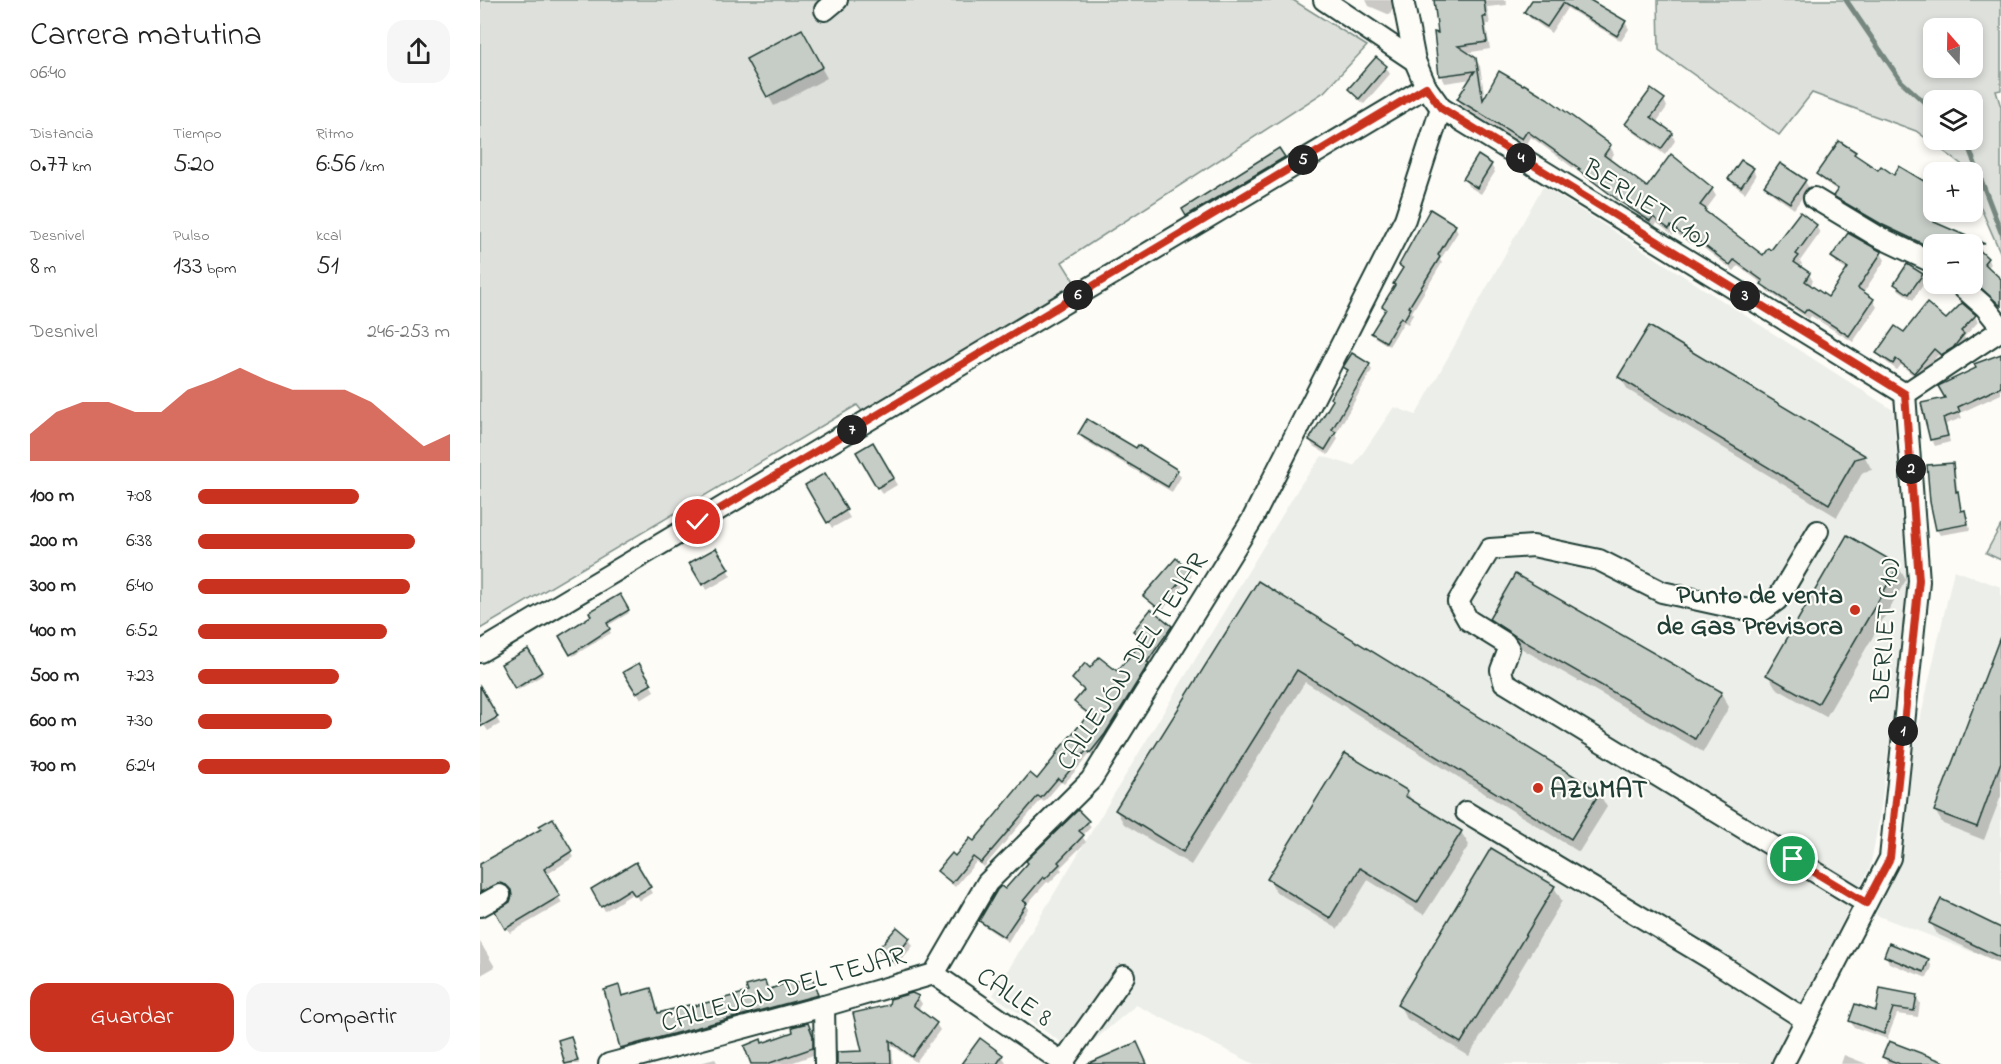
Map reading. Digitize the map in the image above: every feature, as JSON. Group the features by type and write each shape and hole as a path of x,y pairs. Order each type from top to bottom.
{"street":[{"path":"1324,0 1415,61"},
{"path":"1403,0 1415,61 1426,87 1441,108"},
{"path":"480,652 1426,87"},
{"name":"BERLIET (10)","path":"1441,108 1905,394 1919,580 1890,858 1783,1064"},
{"name":"CALLEJÓN DEL TEJAR","path":"609,1064 934,974 987,883 1091,780 1252,520 1405,219 1441,108"},
{"path":"1814,198 1877,237 1923,258"},
{"path":"1905,394 2001,328 1985,307 1970,294"},
{"path":"1818,531 1777,600 1762,611 1735,608 1662,592 1599,560 1533,546 1490,549 1458,602 1468,620 1505,643 1509,649 1501,670 1504,682 1866,903"},
{"path":"1466,812 1711,959 1806,1020"},
{"path":"480,906 500,895"},
{"name":"CALLE 8","path":"934,974 1064,1063"},
{"path":"1064,1063 1124,976"},
{"path":"824,1006 825,1064"}],"shaded area":[{"path":"480,0 1293,0 1367,46 1324,92 1062,262 1082,294 874,426 857,405 480,629"},
{"path":"1658,0 2001,0 2001,90 1996,91 2001,107 2001,254 1983,213 1983,162 1958,162 1942,150 1983,150 1983,90 1923,90 1923,136 1916,131 1812,93 1779,135 1659,50"},
{"path":"1543,186 1893,410 1908,600 1879,821 1870,867 1772,1064 1254,1064 1136,1005 1078,1054 993,995 1301,484 1322,456 1354,466 1394,407 1416,415"},
{"path":"2001,525 2001,560 1986,553"},
{"path":"1954,570 2001,587 2001,963 1876,915"}],"building":[{"path":"1434,0 1484,0 1486,17 1483,17 1487,42 1458,46 1476,58 1483,100 1499,71 1524,84 1611,145 1604,155 1647,187 1671,154 1713,188 1700,205 1706,209 1705,211 1763,255 1768,248 1771,250 1800,212 1817,225 1796,254 1799,256 1794,262 1810,273 1805,281 1828,297 1848,268 1831,257 1848,233 1882,252 1858,288 1874,299 1849,336 1807,309 1804,313 1761,284 1763,281 1734,260 1730,265 1688,233 1685,237 1671,226 1669,229 1653,217 1650,221 1622,203 1527,131 1522,139 1457,99 1475,71 1439,76 1434,32 1438,33"},
{"path":"1532,0 1590,0 1626,21 1617,36 1563,3 1547,27 1524,12"},
{"path":"802,29 823,67 767,97 746,59"},
{"path":"1376,57 1387,66 1359,99 1348,89"},
{"path":"1651,89 1665,99 1651,117 1673,133 1661,149 1625,124"},
{"path":"1839,141 1878,170 1881,166 1894,175 1899,166 1923,180 1923,222 1934,222 1962,234 1923,234 1923,244 1883,225 1833,196 1838,189 1816,174"},
{"path":"1279,148 1285,157 1186,216 1182,209"},
{"path":"1478,155 1492,164 1477,188 1463,179"},
{"path":"1741,160 1754,168 1741,187 1728,179"},
{"path":"1780,163 1806,180 1790,203 1764,186"},
{"path":"1430,209 1456,225 1438,255 1440,257 1409,307 1411,308 1404,320 1401,317 1386,342 1371,333 1386,309 1382,306 1403,268 1399,265"},
{"path":"1983,253 1988,258 1984,263 2001,279 2001,306 1983,290"},
{"path":"1907,264 1923,274 1909,294 1894,284"},
{"path":"1927,303 1946,319 1962,303 1976,315 1961,331 1964,334 1953,348 1941,355 1934,349 1914,373 1896,359 1893,364 1876,353 1895,326 1904,332"},
{"path":"1649,326 1866,456 1855,459 1829,504 1618,377"},
{"path":"1352,353 1370,364 1332,430 1336,432 1325,450 1309,440 1333,400 1330,398 1348,370 1343,367"},
{"path":"2001,354 2001,387 1958,407 1960,412 1943,418 1948,436 1930,440 1921,403 1945,398 1938,386 1976,368 1974,364"},
{"path":"1087,419 1136,448 1138,445 1178,470 1168,487 1078,434"},
{"path":"873,442 894,478 877,488 856,452"},
{"path":"1953,463 1956,492 1958,491 1961,511 1965,510 1968,524 1936,530 1930,502 1927,465"},
{"path":"825,473 847,510 827,523 805,485"},
{"path":"1847,535 1899,565 1818,704 1766,675"},
{"path":"716,548 729,569 702,585 689,563"},
{"path":"1176,558 1190,570 1158,608 1143,596"},
{"path":"1515,574 1722,692 1695,739 1489,619"},
{"path":"1258,581 1600,792 1571,839 1297,670 1183,852 1115,810"},
{"path":"620,594 629,610 607,623 610,629 570,655 559,636 591,616 589,612"},
{"path":"1151,609 1172,626 1147,662 1149,663 1105,734 1090,753 1087,750 1061,781 1058,778 1041,798 1038,796 981,863 973,857 952,883 937,871 952,853 955,856 970,838 974,841 1030,773 1037,779 1089,714 1074,702 1084,690 1072,679 1085,663 1090,668 1099,657 1117,671 1144,640 1133,631"},
{"path":"2000,637 2001,762 1977,827 1934,811"},
{"path":"528,649 542,672 515,689 501,664"},
{"path":"639,663 652,684 636,693 623,672"},
{"path":"480,686 498,717 480,727"},
{"path":"1345,753 1408,791 1405,796 1462,831 1417,903 1360,868 1330,918 1267,879"},
{"path":"1078,810 1089,821 1079,831 1084,835 1058,862 1060,864 1045,879 1043,877 1023,901 1027,903 1004,937 979,921 997,890 1001,886 1005,889 1028,863 1026,861"},
{"path":"553,818 572,851 544,869 560,896 505,929 495,911 510,902 511,890 500,883 480,892 480,864 541,829 539,826"},
{"path":"1491,848 1555,886 1461,1043 1397,1005"},
{"path":"636,862 651,887 635,896 630,889 601,907 591,889"},
{"path":"1941,899 2001,928 2001,958 1929,923"},
{"path":"897,927 910,938 892,961 878,949"},
{"path":"1889,943 1929,959 1924,972 1884,956"},
{"path":"812,977 818,995 620,1048 604,990 619,985 622,996 651,988 658,1013 748,992 746,986 765,981 768,990 791,981 792,984"},
{"path":"1880,988 1917,995 1914,1011 1893,1008 1884,1034 1849,1021 1855,1004 1876,1011"},
{"path":"912,993 919,996 913,1005 937,1023 912,1057 890,1040 891,1063 837,1064 837,1052 862,1051 853,1013 889,1005 890,999"},
{"path":"808,1023 813,1036 813,1048 767,1064 751,1064 744,1046 761,1039 762,1043 793,1032 792,1027"},
{"path":"571,1036 578,1061 565,1064 558,1040"},
{"path":"980,1038 1003,1055 997,1064 961,1064"},
{"path":"1889,1041 1947,1063 1900,1064 1882,1057"},
{"path":"1137,1042 1147,1064 1087,1064"}],"waterway":[{"path":"1846,0 1901,81 1923,101"},
{"path":"1970,150 2001,232"}],"place":[{"name":"Punto de venta de Gas Previsora","path":"1855,610"},
{"name":"AZUMAT","path":"1538,788"}],"route":[{"path":"698,522 1426,87 1441,108 1905,394 1919,580 1890,858 1866,903 1793,859"}]}
